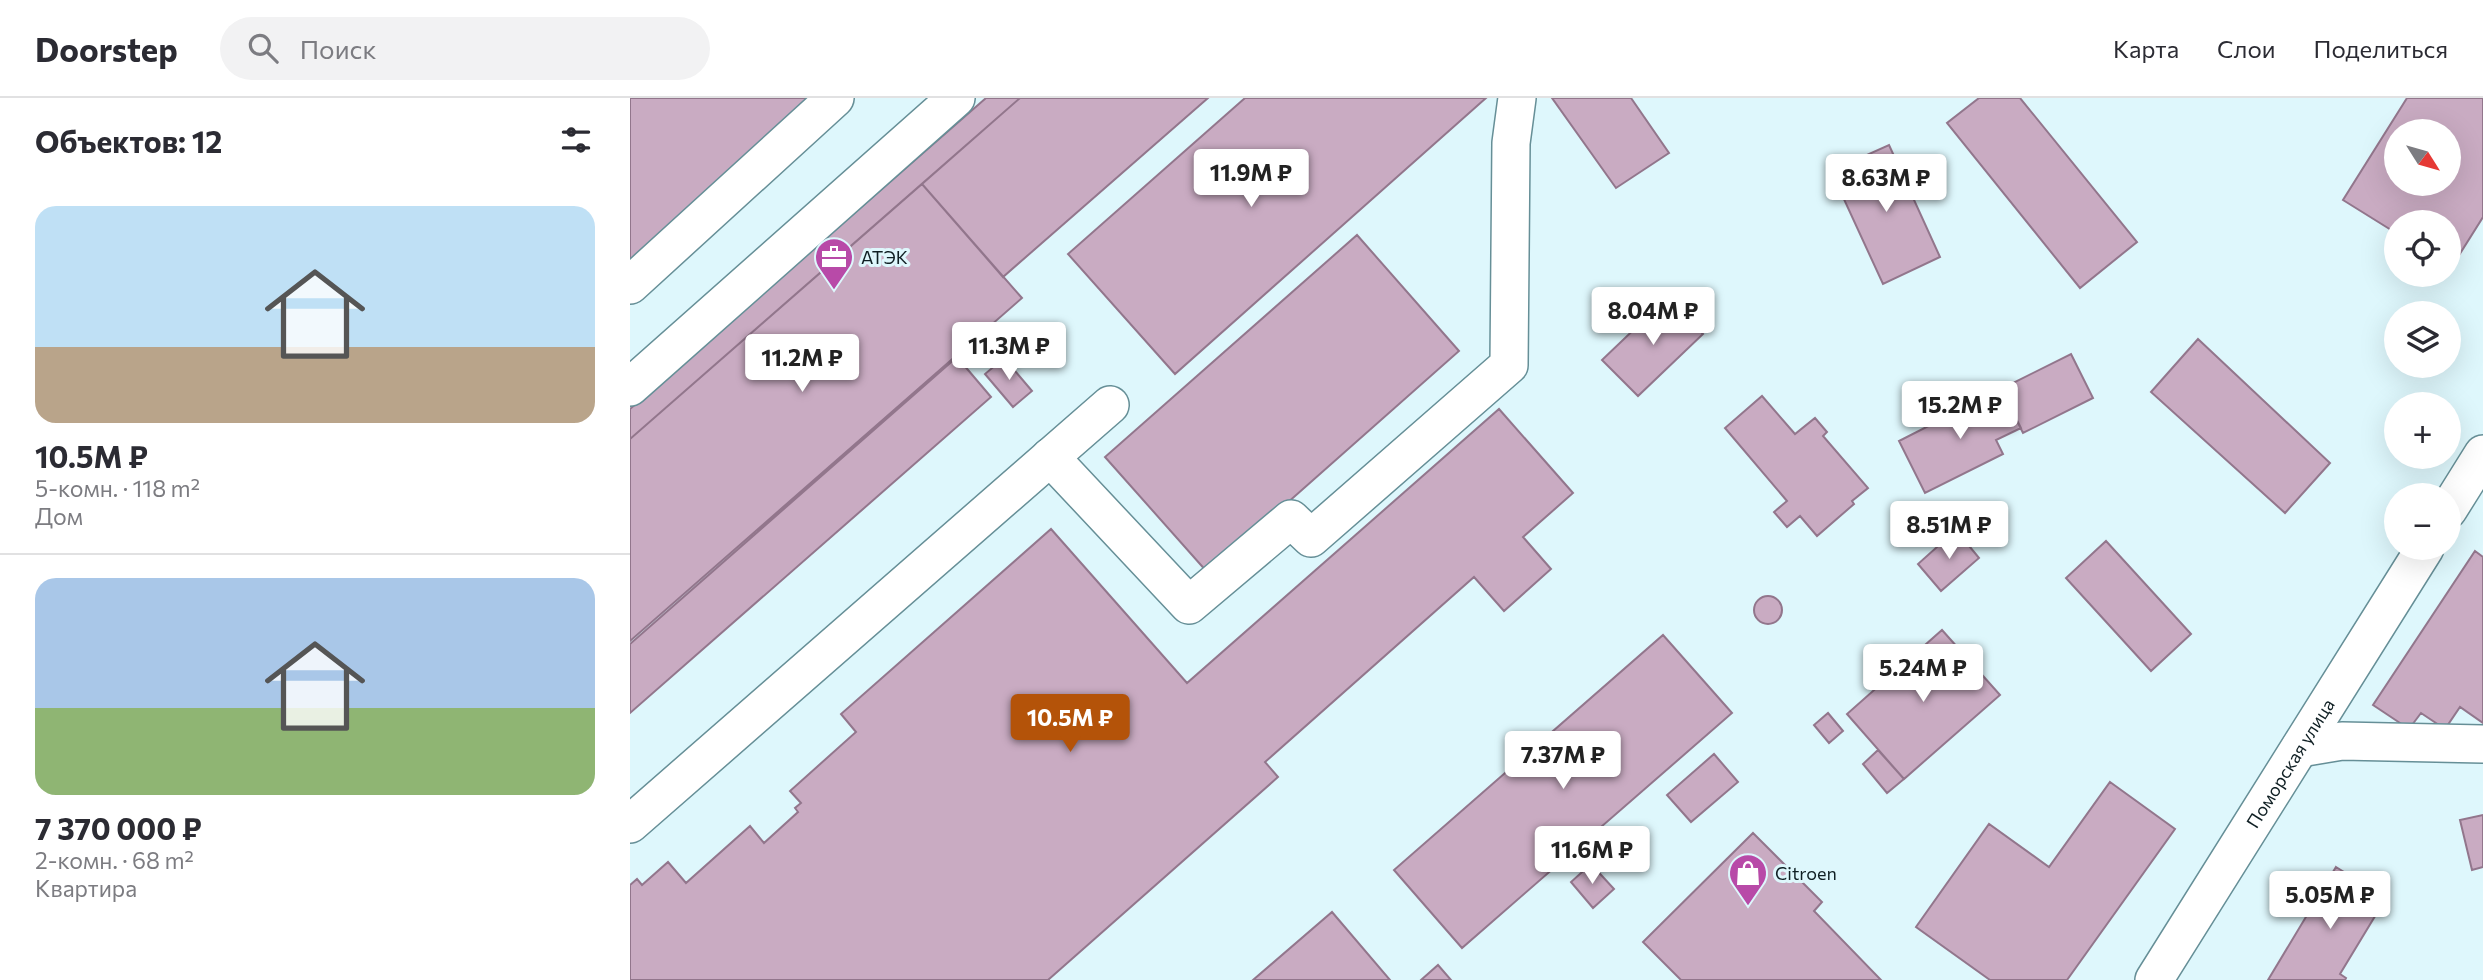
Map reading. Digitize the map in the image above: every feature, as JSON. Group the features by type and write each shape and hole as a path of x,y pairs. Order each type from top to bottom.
{"street":[{"path":"630,285 835,98"},
{"path":"630,387 956,98"},
{"path":"1050,457 1189,605 1291,519 1311,538 1509,365 1511,143 1517,98"},
{"path":"630,824 1110,405"},
{"path":"2461,489 2483,454"},
{"name":"Поморская улица","path":"2154,980 2418,560"},
{"path":"2300,748 2342,741 2483,744"}],"building":[{"path":"630,98 823,98 630,268"},
{"path":"986,98 1020,98 630,439 630,409"},
{"path":"1020,98 1208,98 1003,277 922,184"},
{"path":"1245,98 1486,98 1175,374 1068,254"},
{"path":"1552,98 1631,98 1669,153 1616,188"},
{"path":"1979,98 2020,98 2137,242 2080,288 1947,123"},
{"path":"2407,98 2483,98 2483,217 2461,252 2461,210 2384,210 2384,226 2343,200 2384,135 2384,196 2461,196 2461,119 2394,119"},
{"path":"1889,145 1940,257 1883,284 1831,171"},
{"path":"922,184 1022,298 630,641 630,439"},
{"path":"1357,235 1459,351 1208,573 1105,457"},
{"path":"1668,297 1703,334 1638,396 1602,360"},
{"path":"2198,339 2330,463 2285,513 2151,392"},
{"path":"2071,354 2093,398 2023,433 2001,389"},
{"path":"957,357 991,397 630,713 630,644"},
{"path":"1004,358 1032,391 1013,407 985,374"},
{"path":"2001,389 2021,428 1996,440 2003,454 1925,493 1899,441"},
{"path":"1762,396 1795,434 1815,418 1827,432 1823,436 1868,488 1817,536 1800,516 1787,527 1774,512 1787,501 1725,428"},
{"path":"1499,409 1573,493 1523,537 1551,569 1504,611 1474,577 1265,762 1278,777 1048,980 630,980 630,885 637,879 642,885 668,862 686,883 750,826 764,843 798,812 795,808 801,803 790,791 856,732 841,714 1051,529 1187,683"},
{"path":"1956,530 1979,558 1941,591 1918,564"},
{"path":"2106,541 2191,634 2151,671 2066,578"},
{"path":"2475,551 2483,557 2483,723 2460,707 2445,729 2421,713 2409,729 2373,705"},
{"path":"1768,596 1778,600 1782,610 1778,620 1768,624 1758,620 1754,610 1758,600"},
{"path":"1942,630 2000,695 1904,779 1847,714"},
{"path":"1663,635 1732,713 1462,948 1394,870"},
{"path":"1828,713 1843,731 1829,743 1814,725"},
{"path":"1878,750 1904,779 1887,793 1863,764"},
{"path":"1714,754 1738,782 1691,822 1667,795"},
{"path":"2110,782 2175,829 2067,980 1990,980 1916,927 1989,824 2049,867"},
{"path":"2483,815 2483,867 2472,870 2460,820"},
{"name":"Citroen","path":"1753,833 1822,902 1814,911 1881,980 1681,980 1643,942"},
{"path":"1591,864 1614,889 1593,908 1571,882"},
{"path":"2336,867 2386,898 2340,974 2345,980 2268,980"},
{"path":"1332,912 1390,980 1253,980"},
{"path":"1438,965 1451,980 1421,980"}],"place":[{"name":"АТЭК","path":"834,291"},
{"name":"Citroen","path":"1748,907"}]}
